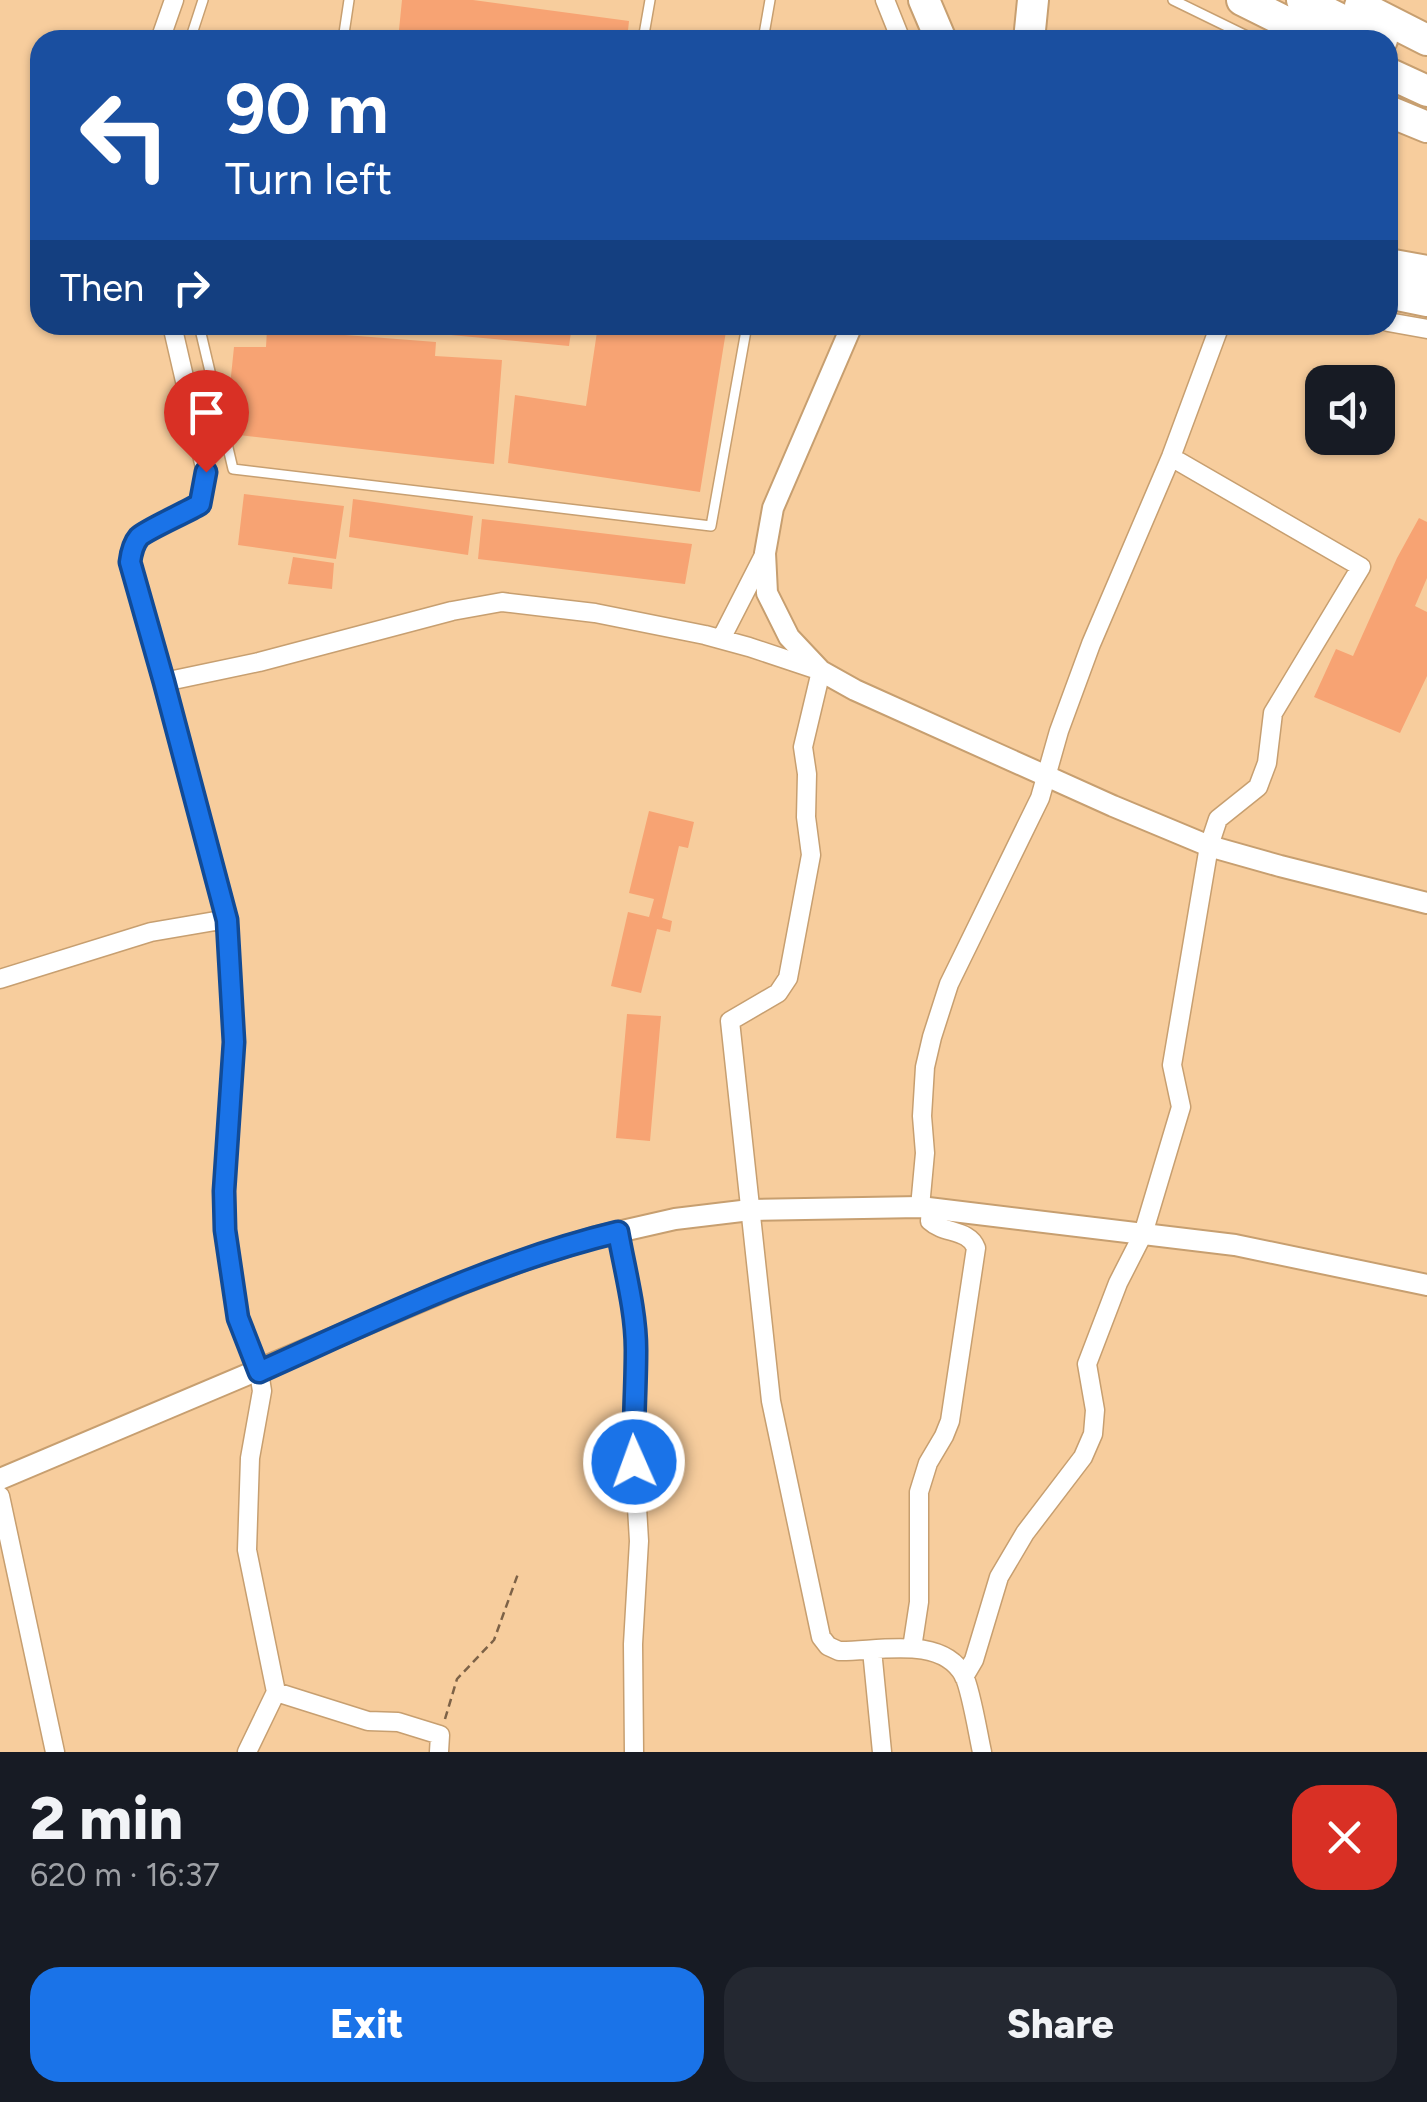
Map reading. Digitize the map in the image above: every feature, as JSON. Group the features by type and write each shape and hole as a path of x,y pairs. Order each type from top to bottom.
{"highway":[{"path":"924,0 937,30"},
{"path":"1011,30 1014,0"},
{"path":"1030,30 1033,0"},
{"path":"1242,0 1302,30"},
{"path":"1302,0 1363,30"},
{"path":"1348,0 1427,40"},
{"path":"1398,47 1427,61"},
{"path":"1398,78 1427,91"},
{"path":"1398,115 1427,127"},
{"path":"1398,268 1427,273"},
{"path":"1398,298 1427,302"}],"street":[{"path":"164,30 174,0"},
{"path":"884,0 897,30"},
{"path":"1398,324 1427,329"},
{"path":"174,335 206,472 205,487 200,504 141,534 130,562 227,920 234,1042 225,1230 238,1318 262,1390 250,1458 247,1550 276,1692 247,1752"},
{"path":"821,672 789,637 774,608 767,593 765,553 773,508 848,335"},
{"path":"912,1648 920,1602 919,1492 928,1463 950,1421 976,1248 966,1236 937,1228 925,1208 925,1067 949,984 1040,798 1059,731 1091,644 1171,457 1216,335"},
{"path":"964,1677 974,1660 998,1577 1024,1533 1083,1456 1093,1434 1095,1410 1087,1364 1118,1283 1144,1234 1182,1107 1172,1065 1209,846 1218,819 1258,788 1267,763 1273,713 1361,567 1171,457"},
{"path":"721,640 765,553"},
{"path":"164,682 502,602 596,613 721,640 821,672 1209,846 1427,903"},
{"path":"821,672 803,747 810,855 788,978 778,994 730,1020 770,1400 821,1637 839,1652 912,1648 945,1658 964,1677 982,1752"},
{"path":"0,979 151,932 227,920"},
{"path":"0,1479 466,1282 532,1257 676,1219 750,1210 925,1208 1235,1245 1427,1286"},
{"path":"618,1232 636,1349 632,1422 638,1542 633,1644 634,1752"},
{"path":"0,1496 55,1752"},
{"path":"872,1650 882,1752"},
{"path":"276,1692 368,1721 398,1722 439,1744"}],"lane":[{"path":"193,30 203,0"},
{"path":"344,30 349,0"},
{"path":"645,30 650,0"},
{"path":"765,30 770,0"},
{"path":"1174,0 1235,30"},
{"path":"201,335 234,469 711,526 745,335"}],"path":[{"path":"439,1744 458,1679 494,1640 519,1571"}],"building":[{"path":"402,0 473,0 629,21 628,30 399,30"},
{"path":"267,335 345,335 436,342 435,356 502,360 494,464 239,435 241,416 227,415 234,347 266,347"},
{"path":"451,335 571,335 569,346"},
{"path":"597,335 725,335 700,492 508,463 515,395 586,406"},
{"path":"244,494 344,506 336,559 238,545"},
{"path":"353,499 473,516 468,555 349,537"},
{"path":"1419,518 1427,522 1427,578 1415,606 1427,612 1427,676 1400,733 1314,697 1336,649 1353,656"},
{"path":"482,519 692,544 685,584 478,559"},
{"path":"293,557 334,563 332,589 288,584"},
{"path":"649,811 694,822 688,848 679,846 662,918 672,921 670,932 657,929 641,993 611,986 628,912 649,917 654,899 629,893"},
{"path":"627,1014 661,1016 650,1141 616,1138"}],"route":[{"path":"206,472 200,504 141,534 130,562 227,920 234,1042 225,1230 238,1318 259,1372 466,1282 532,1257 618,1232 636,1349 634,1462"}]}
